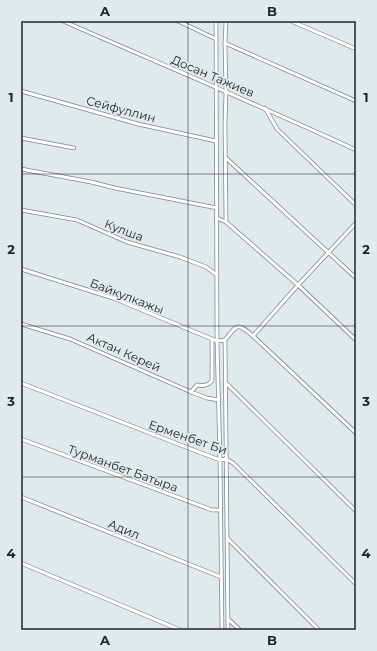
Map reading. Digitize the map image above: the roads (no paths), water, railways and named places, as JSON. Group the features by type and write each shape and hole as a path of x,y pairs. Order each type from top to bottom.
{"street":[{"name":"Досан Тажиев","path":"63,21 265,108 356,150"},
{"path":"178,21 216,39"},
{"path":"216,21 217,275 222,630"},
{"path":"226,21 226,222"},
{"path":"291,21 356,49"},
{"path":"225,43 356,101"},
{"name":"Сейфуллин","path":"21,91 138,124 216,141"},
{"path":"265,108 277,130 356,206"},
{"path":"21,138 74,148"},
{"path":"226,158 356,278"},
{"path":"21,169 217,208"},
{"name":"Кулша","path":"21,210 77,220 128,242 180,257 206,267 217,275"},
{"path":"217,218 226,222 356,340"},
{"path":"254,336 356,223"},
{"name":"Байкулкажы","path":"21,269 112,298 212,339 218,341 225,340"},
{"name":"Актан Керей","path":"21,324 70,338 191,392 207,398 219,400"},
{"path":"228,630 225,340 234,328 239,326 242,327 254,336 356,433"},
{"path":"191,392 197,385 203,386 212,381 212,339"},
{"path":"225,382 356,511"},
{"name":"Ерменбет Би","path":"21,383 196,452 220,460 226,459 233,463 356,584"},
{"name":"Турманбет Батыра","path":"21,439 212,510 220,510"},
{"name":"Адил","path":"21,498 221,577"},
{"path":"227,538 319,630"},
{"path":"21,564 180,630"},
{"path":"228,618 240,630"}]}
